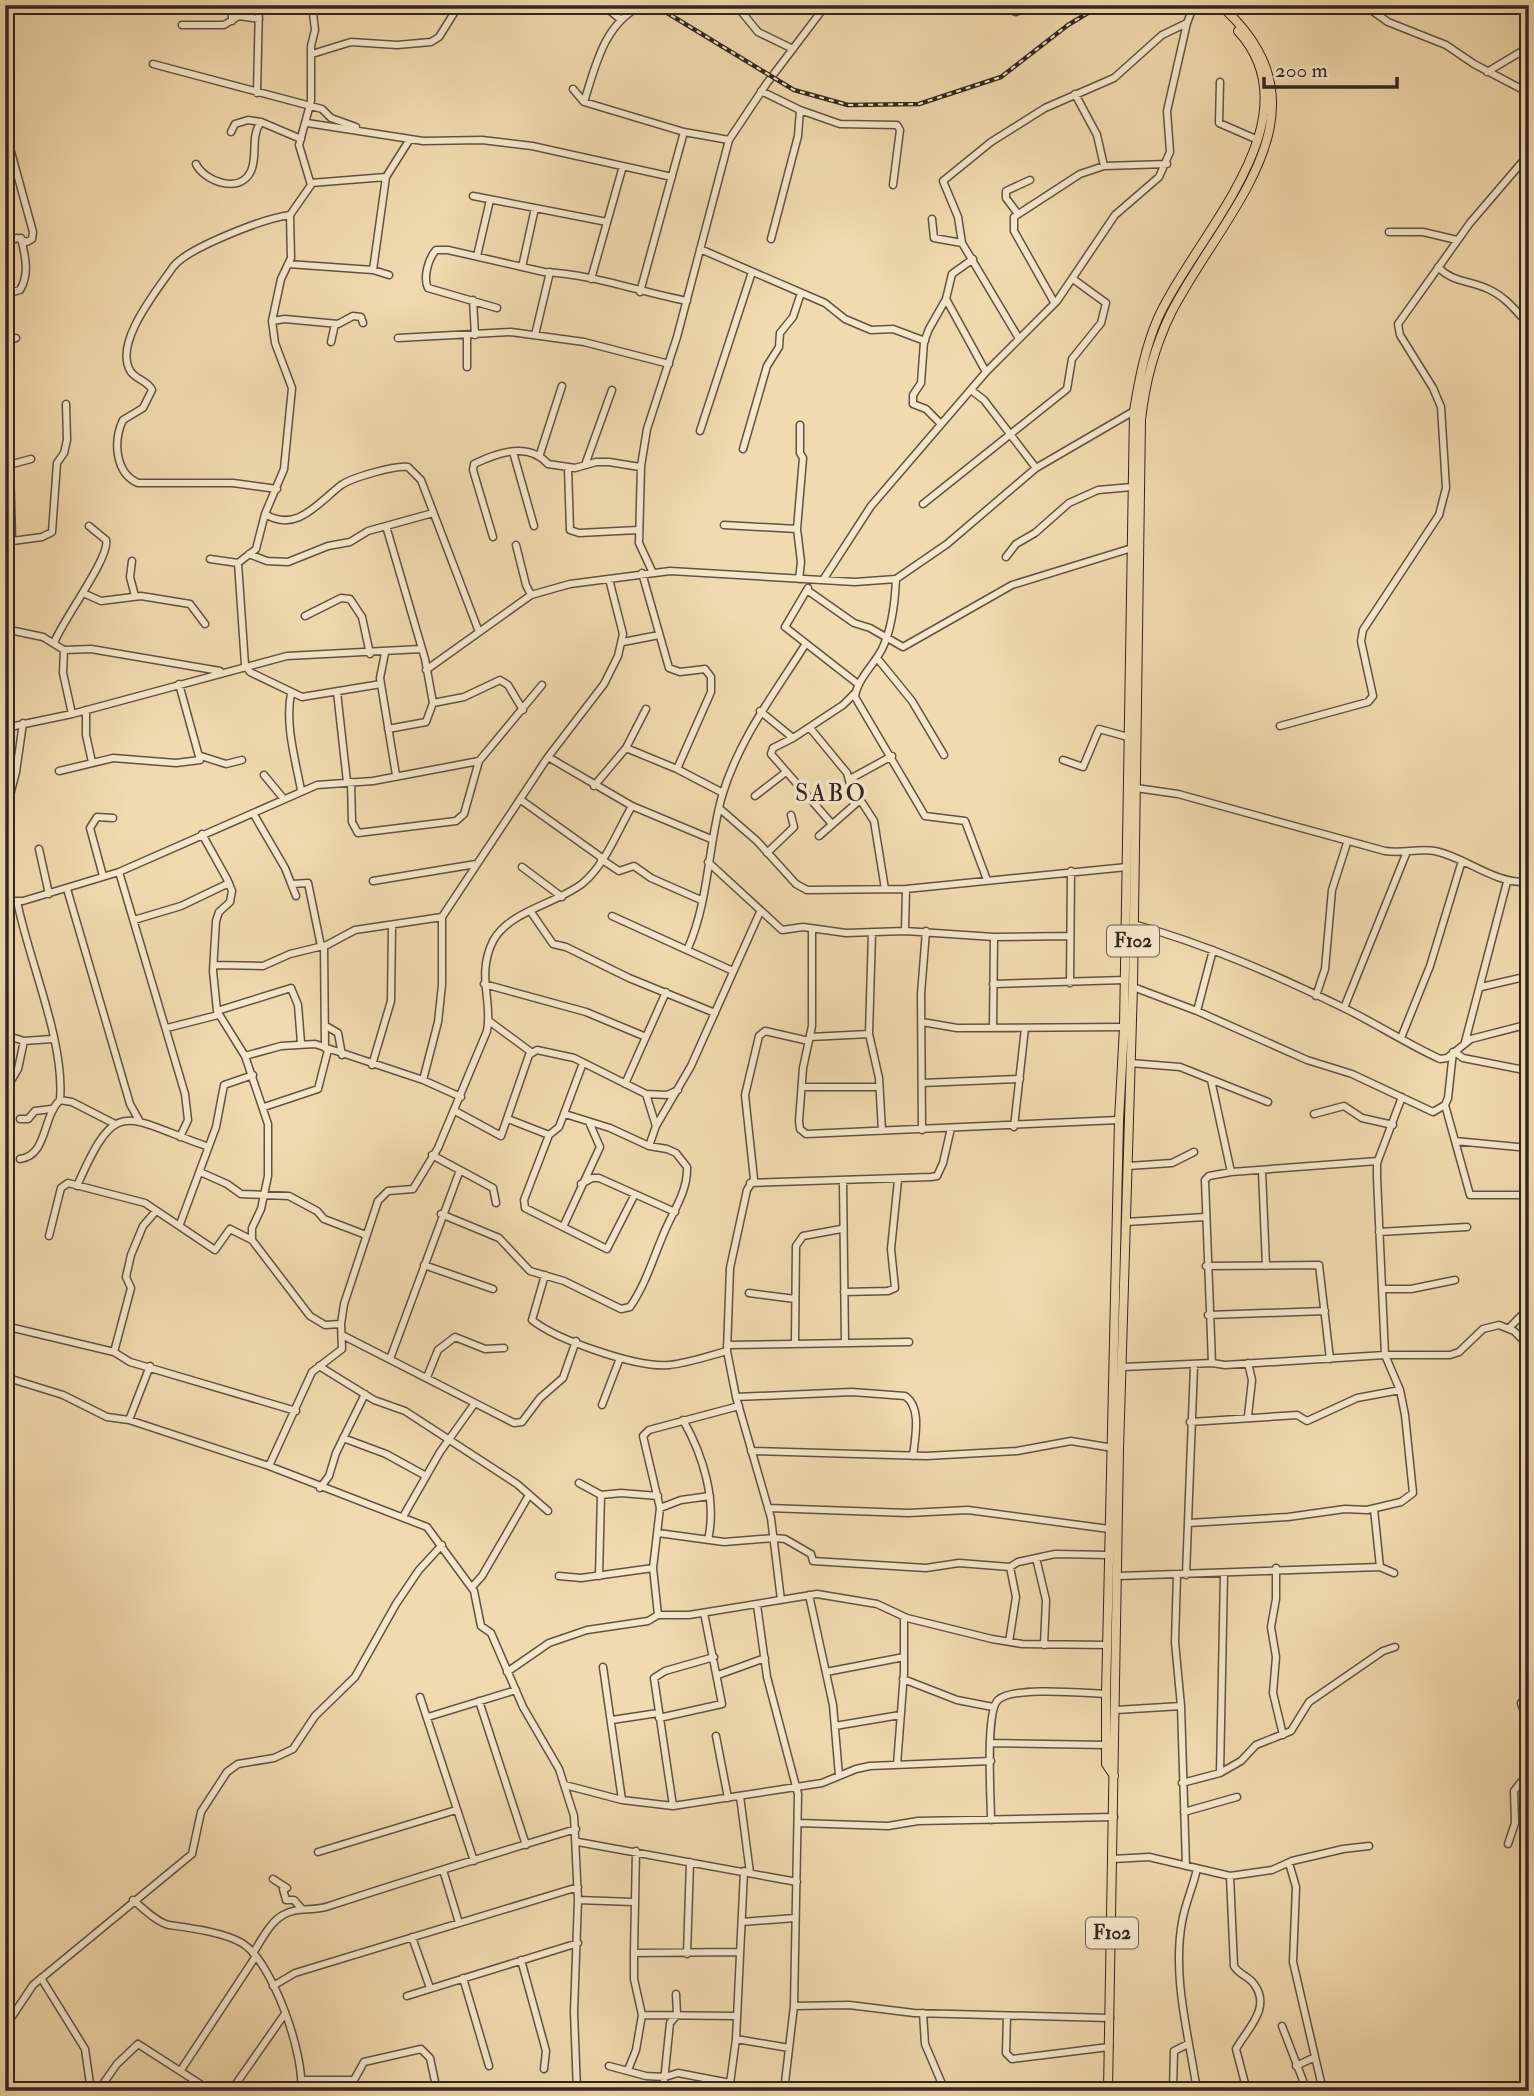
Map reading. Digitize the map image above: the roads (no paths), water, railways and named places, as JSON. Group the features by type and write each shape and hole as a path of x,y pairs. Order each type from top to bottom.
{"main road":[{"name":"F102","path":"1108,2091 1118,1576 1115,1449 1119,1120 1125,980 1134,411 1141,370 1158,317 1233,191 1262,136 1266,107 1260,67 1244,38 1213,5"},
{"name":"F102","path":"1114,1776 1106,1764 1109,1529 1123,1367 1133,987 1140,420 1154,352 1171,313 1252,174 1274,96 1267,65 1251,37 1220,5"}],"street":[{"path":"232,5 232,21"},
{"path":"257,93 259,5"},
{"path":"210,559 238,563 256,549 265,514 284,468 292,388 275,343 272,321 281,279 288,264 290,215 310,183 300,151 310,107 311,42 315,33 312,5"},
{"path":"312,54 351,42 397,45 431,42 439,37 457,8 446,5"},
{"path":"603,5 620,19"},
{"path":"584,102 601,50 620,19 642,5"},
{"path":"736,5 758,32 793,49"},
{"path":"652,571 644,558 638,530 640,467 648,429 687,301 729,141 761,91 826,5"},
{"path":"998,5 1016,12 1030,5"},
{"path":"823,580 871,506 986,372 1054,302 1073,279 1115,215 1159,177 1170,152 1167,111 1187,23 1194,5"},
{"path":"1364,5 1388,22 1446,45 1487,72 1529,93"},
{"path":"182,25 224,25 239,16 259,19"},
{"path":"1018,337 962,243 958,217 952,198 943,184 944,179 991,142 1075,93 1114,78 1162,35 1187,23"},
{"path":"1487,72 1529,47"},
{"path":"153,64 322,109 331,118 349,122 359,128"},
{"path":"1220,82 1219,123 1262,136"},
{"path":"573,89 584,102 684,132 729,141"},
{"path":"761,91 800,110 840,124 897,125 900,131 893,185"},
{"path":"1075,93 1097,135 1104,166"},
{"path":"771,239 798,136 800,110"},
{"path":"231,132 235,124 244,121 261,122 301,139"},
{"path":"196,164 205,177 214,181 230,183 245,178 251,170 256,129 261,122"},
{"path":"307,123 359,128 410,139 482,140 672,177"},
{"path":"5,130 33,232 30,241 21,238 5,243"},
{"path":"640,292 684,132"},
{"path":"373,270 386,177 410,139"},
{"path":"1280,726 1371,699 1373,691 1361,641 1363,630 1442,506 1446,472 1441,407 1433,388 1398,329 1401,318 1457,240 1529,153"},
{"path":"1054,302 1014,231 1012,223 1018,214 1080,174 1104,166 1167,164"},
{"path":"591,279 623,166"},
{"path":"310,183 386,177"},
{"path":"1018,214 1005,194 1030,180"},
{"path":"473,196 607,222"},
{"path":"477,256 490,200"},
{"path":"522,267 535,208"},
{"path":"276,489 233,483 138,483 126,474 116,445 122,420 143,408 152,390 132,373 128,365 134,325 178,259 225,239 242,226 290,215"},
{"path":"932,219 934,238 962,243"},
{"path":"1389,232 1423,232 1457,240"},
{"path":"5,294 20,290 23,284 26,259 21,238"},
{"path":"700,248 801,293 871,330 893,329 925,341"},
{"path":"497,308 426,286 436,250 550,272 561,271 640,292 687,301"},
{"path":"941,424 926,409 913,404 913,395 923,373 925,341 946,299 952,274 973,259"},
{"path":"288,264 373,270 389,275"},
{"path":"1438,267 1450,278 1488,288 1505,299 1529,325"},
{"path":"535,335 550,272"},
{"path":"700,431 752,272"},
{"path":"923,504 1067,389 1072,359 1101,323 1107,303 1073,279"},
{"path":"743,449 767,366 779,347 780,333 793,317 801,293"},
{"path":"946,299 986,372"},
{"path":"467,367 474,300"},
{"path":"272,321 285,319 335,324 354,316 361,317 363,323"},
{"path":"331,342 335,324"},
{"path":"398,338 510,332 594,344 669,364"},
{"path":"5,342 16,338"},
{"path":"540,454 562,386"},
{"path":"585,465 612,390"},
{"path":"971,390 984,400 1036,468"},
{"path":"31,459 8,465 9,542 41,537 52,532 57,463 64,453 67,440 66,404"},
{"path":"426,670 531,595 570,584 652,571 855,582 896,579 947,544 1036,468 1134,411"},
{"path":"799,579 801,562 797,529 803,458 800,453 800,425"},
{"path":"493,537 472,466 480,461 513,452 532,451 540,454 548,464 568,468 609,462 640,467"},
{"path":"513,452 534,526"},
{"path":"265,514 277,521 296,520 323,502 343,484 401,466 416,472 479,632"},
{"path":"568,468 567,516 570,530 579,533 638,530"},
{"path":"1006,557 1016,544 1069,503 1098,490 1132,487"},
{"path":"249,554 267,561 288,562 386,526 433,513"},
{"path":"724,525 797,529"},
{"path":"54,643 69,610 83,593 107,549 106,540 89,526"},
{"path":"386,526 433,702 426,722 388,729"},
{"path":"516,545 531,595"},
{"path":"807,590 853,623 870,628 903,647 1012,585 1132,548"},
{"path":"132,561 130,577 135,596"},
{"path":"238,563 245,665 256,677 291,693 311,697 381,684"},
{"path":"642,573 669,668 680,672 705,669 711,677 711,692 677,769"},
{"path":"423,1080 438,1022 442,985 442,917 548,757 604,684 623,642 620,611 609,579"},
{"path":"896,579 894,608 887,639 858,684 856,699 925,816 965,821 987,880"},
{"path":"811,580 785,627 858,684"},
{"path":"83,593 101,601 135,596 190,604 205,624"},
{"path":"305,616 341,598 351,598 362,617 370,654"},
{"path":"5,629 30,633 64,650 91,649 222,671"},
{"path":"623,642 659,635"},
{"path":"688,948 696,930 711,839 723,793 760,711 805,645"},
{"path":"10,717 8,727 72,714 222,671 287,656 370,654 421,649"},
{"path":"64,650 63,673 72,714"},
{"path":"385,653 381,684 396,775"},
{"path":"877,658 912,701 944,755"},
{"path":"433,702 464,697 500,680 508,685 523,710"},
{"path":"179,684 201,756"},
{"path":"337,692 352,822 358,833 456,821 464,814 479,761 542,685"},
{"path":"832,824 771,751 810,728 856,692"},
{"path":"291,693 288,709 290,731 301,790"},
{"path":"5,707 10,717 21,723"},
{"path":"594,786 625,748 646,709"},
{"path":"86,710 86,735 92,762"},
{"path":"760,711 793,738"},
{"path":"5,814 16,772 21,723"},
{"path":"810,728 850,779 876,826 885,890"},
{"path":"1063,760 1083,767 1099,729 1128,737"},
{"path":"625,748 677,769 723,793"},
{"path":"201,756 221,763 242,760"},
{"path":"60,771 116,758 195,762 201,756"},
{"path":"850,779 892,756"},
{"path":"548,757 632,806 711,839"},
{"path":"5,901 49,894 119,872 301,790 331,782 349,782 479,761"},
{"path":"755,796 786,772"},
{"path":"264,775 283,798"},
{"path":"1136,788 1178,794 1347,843 1406,854 1433,851 1507,882 1529,882"},
{"path":"520,800 619,871 634,866 651,878 701,900"},
{"path":"818,836 860,800"},
{"path":"269,1466 312,1372 342,1349 344,1336 341,1324 366,1235 383,1195 393,1189 413,1189 461,1097 489,1021 484,984 493,942 513,921 562,897 583,883 632,806"},
{"path":"719,808 796,884 807,890 905,889 1127,867"},
{"path":"253,813 296,896"},
{"path":"767,853 794,827 791,815"},
{"path":"103,876 90,828 97,817 113,818"},
{"path":"202,834 229,883 230,902 219,912 216,921 214,965 217,1013 245,1056 264,1107 268,1166 265,1195 252,1228 252,1240"},
{"path":"1316,996 1326,965 1332,890 1347,843"},
{"path":"39,849 49,894"},
{"path":"1345,1008 1406,854"},
{"path":"708,862 782,930 926,931 994,937 1070,936"},
{"path":"373,881 477,864"},
{"path":"1401,1038 1430,966 1461,864"},
{"path":"522,867 562,897"},
{"path":"1070,983 1071,871"},
{"path":"119,872 167,1028 188,1112 180,1137"},
{"path":"1465,1042 1507,882"},
{"path":"134,920 181,906 229,883"},
{"path":"264,1107 318,1089 327,1049 323,946 312,914 308,883 292,884"},
{"path":"67,889 130,1104 140,1122"},
{"path":"905,889 905,931"},
{"path":"17,901 52,1039 61,1063 60,1100 51,1109 38,1150 29,1158 20,1159"},
{"path":"531,912 550,943 715,1013"},
{"path":"649,1146 656,1126 680,1089 733,971 752,937 760,912"},
{"path":"612,916 688,948 733,971"},
{"path":"214,965 263,966 290,954 323,946 355,930 442,917"},
{"path":"1133,924 1213,950 1345,1008 1440,1059 1447,1058 1465,1042 1529,1024"},
{"path":"372,1065 391,1001 392,926"},
{"path":"812,929 810,1039 799,1121 800,1129 806,1134 1014,1127 1119,1120"},
{"path":"922,1129 922,1022 926,931"},
{"path":"872,932 869,1034 879,1087 882,1131"},
{"path":"993,1028 994,937"},
{"path":"1197,1011 1213,950"},
{"path":"1480,986 1529,976"},
{"path":"993,984 1125,980"},
{"path":"484,984 586,1012 646,1037"},
{"path":"1133,987 1197,1011 1296,1056 1352,1074 1433,1112 1445,1105"},
{"path":"167,1028 291,988 296,996 301,1043"},
{"path":"625,1084 666,992"},
{"path":"489,1021 531,1052 548,1052 583,1063 646,1094 667,1095 680,1089"},
{"path":"922,1022 957,1028 1124,1027"},
{"path":"326,1026 338,1033 342,1055"},
{"path":"1014,1127 1025,1028"},
{"path":"781,1600 768,1508 736,1397 727,1348 729,1277 750,1183 754,1179 745,1095 760,1036 765,1031 810,1039 869,1034"},
{"path":"5,1035 24,1041 52,1039"},
{"path":"5,1091 18,1069 24,1041"},
{"path":"245,1056 301,1043 423,1080 461,1097"},
{"path":"455,1111 498,1136 504,1134 531,1052"},
{"path":"1454,1052 1463,1058 1529,1071"},
{"path":"1454,1052 1445,1105 1470,1195 1529,1195"},
{"path":"583,1063 565,1114 559,1127 549,1135 524,1200 528,1212 607,1249 635,1194"},
{"path":"1130,1063 1169,1064 1268,1102"},
{"path":"180,1224 200,1172 206,1146 219,1118 224,1085 253,1075"},
{"path":"922,1083 1020,1079"},
{"path":"1211,1080 1231,1172"},
{"path":"802,1087 879,1087"},
{"path":"646,1094 656,1126"},
{"path":"1189,1524 1374,1509 1401,1502 1414,1489 1400,1390 1385,1355 1379,1232 1378,1161 1402,1097"},
{"path":"60,1100 72,1102 113,1123"},
{"path":"1314,1114 1344,1106 1362,1118 1393,1125"},
{"path":"20,1119 28,1119 35,1111 51,1109"},
{"path":"442,1214 499,1238 527,1269 626,1309 643,1285 675,1212 684,1188 687,1167 676,1153 649,1146 565,1114"},
{"path":"77,1186 98,1139 113,1123 130,1119 206,1146"},
{"path":"508,1119 549,1135"},
{"path":"563,1227 600,1147 589,1122"},
{"path":"750,1183 898,1180 937,1175 943,1163 951,1128"},
{"path":"1455,1141 1529,1148"},
{"path":"1128,1166 1172,1163 1195,1152"},
{"path":"432,1155 493,1188 496,1203"},
{"path":"1212,1363 1206,1266 1205,1180 1231,1172 1378,1161"},
{"path":"390,1359 460,1170"},
{"path":"1262,1171 1266,1266"},
{"path":"200,1172 227,1184 241,1194 289,1196 317,1211 328,1221 366,1235"},
{"path":"581,1184 599,1178 675,1212"},
{"path":"844,1292 888,1291 895,1288 891,1249 898,1180"},
{"path":"843,1182 841,1229 845,1343"},
{"path":"49,1236 63,1185 139,1202 180,1224 215,1250 230,1229 252,1240 310,1316 325,1325 341,1324"},
{"path":"114,1352 131,1288 126,1277 132,1252 143,1226 156,1210"},
{"path":"1126,1223 1205,1217"},
{"path":"1379,1232 1467,1227"},
{"path":"795,1343 799,1239 841,1229"},
{"path":"424,1265 493,1289"},
{"path":"1206,1266 1319,1265 1330,1359"},
{"path":"545,1275 532,1320 620,1359 638,1363 671,1365 727,1348 795,1343 909,1342"},
{"path":"1383,1289 1412,1289 1455,1280"},
{"path":"749,1293 795,1299"},
{"path":"1509,1328 1529,1308"},
{"path":"1208,1315 1325,1311"},
{"path":"1123,1367 1194,1366 1385,1355 1450,1355 1462,1349 1483,1329 1499,1325 1509,1328 1529,1346"},
{"path":"5,1326 114,1352 130,1362 296,1411"},
{"path":"344,1336 514,1423 522,1422 540,1398 563,1378 576,1341"},
{"path":"427,1377 438,1350 449,1339 460,1337 485,1349 504,1348"},
{"path":"602,1405 620,1359"},
{"path":"1248,1363 1252,1380 1248,1416"},
{"path":"129,1420 150,1366"},
{"path":"318,1366 365,1394 405,1410 529,1495 548,1511"},
{"path":"1186,1575 1194,1366"},
{"path":"5,1377 63,1395 107,1417 129,1420 269,1466 320,1488 404,1515 427,1527 442,1545 472,1587 481,1626 491,1633 507,1672 565,1786 576,1829 578,1943 574,2012 577,2091"},
{"path":"1190,1422 1233,1421 1248,1416 1297,1415 1307,1421 1357,1398 1400,1390"},
{"path":"736,1397 852,1392 905,1396 914,1406 916,1427 913,1456"},
{"path":"320,1488 329,1476 343,1438 365,1394"},
{"path":"404,1515 426,1476 475,1403"},
{"path":"658,1615 653,1568 660,1508 643,1436 649,1430 739,1406"},
{"path":"683,1420 698,1453 710,1496 712,1522 708,1540"},
{"path":"343,1438 386,1454 426,1476"},
{"path":"751,1451 913,1456 1017,1451 1071,1441 1115,1449"},
{"path":"579,1483 600,1495 621,1493 658,1496"},
{"path":"472,1587 482,1576 529,1495"},
{"path":"599,1576 600,1495"},
{"path":"660,1508 681,1500 710,1496"},
{"path":"768,1508 908,1513 968,1510 1109,1529"},
{"path":"1374,1509 1380,1567"},
{"path":"658,1533 708,1540 785,1539 811,1554 813,1561 926,1568 959,1563 1010,1567 1036,1558 1068,1554 1109,1555"},
{"path":"5,2041 13,2012 41,1978 192,1854 201,1812 230,1768 244,1762 283,1756 297,1745 315,1716 355,1677 396,1604 419,1570 442,1545"},
{"path":"1036,1558 1046,1600 1044,1645"},
{"path":"601,1561 613,1574"},
{"path":"1009,1642 1016,1597 1010,1567"},
{"path":"1118,1576 1186,1575 1276,1568 1380,1567 1394,1573"},
{"path":"559,1576 581,1578 653,1568"},
{"path":"1276,1568 1276,1599 1271,1627 1276,1657 1273,1693 1283,1735"},
{"path":"1220,1773 1224,1573"},
{"path":"1177,1575 1175,1642 1181,1706 1186,1866"},
{"path":"507,1672 549,1643 587,1630 648,1621 658,1615 704,1613 809,1595 877,1604 904,1617 1009,1642 1108,1646"},
{"path":"809,1595 835,1726 839,1776"},
{"path":"757,1605 765,1658 796,1787 798,1823 794,2006 784,2091"},
{"path":"612,1720 722,1704 704,1613"},
{"path":"897,1765 904,1679 904,1617"},
{"path":"1182,1783 1220,1773 1241,1761 1256,1745 1294,1728 1309,1702 1383,1651 1395,1647"},
{"path":"673,1806 654,1686 657,1674 714,1657"},
{"path":"826,1672 904,1657"},
{"path":"718,1675 765,1658"},
{"path":"603,1667 622,1800"},
{"path":"904,1679 957,1700 993,1707"},
{"path":"428,1717 516,1689"},
{"path":"1529,1690 1521,1703 1529,1726"},
{"path":"991,1820 993,1707 1006,1696 1106,1694"},
{"path":"421,1697 474,1861"},
{"path":"479,1701 526,1845"},
{"path":"1116,1710 1181,1706"},
{"path":"835,1726 900,1715"},
{"path":"716,1736 728,1798"},
{"path":"991,1743 1106,1745"},
{"path":"1529,1748 1529,1764"},
{"path":"565,1786 622,1800 673,1806 796,1787 856,1769 991,1761"},
{"path":"1508,1844 1515,1823 1514,1791 1529,1772"},
{"path":"729,2091 736,2039 747,1872 740,1796"},
{"path":"1184,1812 1237,1797"},
{"path":"318,1852 456,1810"},
{"path":"798,1823 888,1826 912,1821 1114,1817"},
{"path":"181,2070 279,1917 302,1908 327,1907 369,1891 576,1829"},
{"path":"578,1842 797,1882"},
{"path":"1113,1859 1149,1857 1230,1876 1272,1870 1343,1849 1369,1846"},
{"path":"628,2070 636,2050 642,2015 634,1979 633,1902 636,1851"},
{"path":"687,1954 691,1861"},
{"path":"1289,1863 1296,1887 1293,1962 1324,2091"},
{"path":"1197,1869 1182,1922 1180,1943 1180,1977 1197,2091"},
{"path":"443,1870 459,1923"},
{"path":"1230,1876 1234,1965 1254,1983 1260,2004 1257,2020 1236,2049 1247,2091"},
{"path":"273,1879 287,1888 283,1889 286,1900 294,1899 302,1908"},
{"path":"273,1986 295,1973 578,1887"},
{"path":"133,1900 164,1923 240,1942 254,1954 273,1986 284,2015 303,2080 301,2091"},
{"path":"578,1900 633,1902"},
{"path":"742,1923 796,1918"},
{"path":"412,1937 429,1989"},
{"path":"407,1996 578,1943"},
{"path":"634,1953 740,1952"},
{"path":"521,1960 546,2051 544,2069"},
{"path":"41,1978 85,2049 91,2091"},
{"path":"463,1978 489,2066"},
{"path":"663,2091 670,2023 677,2014 676,1994"},
{"path":"794,2006 849,2005 923,2013 1110,2018"},
{"path":"923,2013 925,2044 945,2091"},
{"path":"232,2091 284,2015"},
{"path":"642,2015 736,2016"},
{"path":"1007,2016 1006,2053 1012,2059 1109,2047"},
{"path":"1282,2026 1307,2091"},
{"path":"736,2039 789,2048"},
{"path":"98,2091 136,2044 144,2046 211,2091"},
{"path":"1173,2091 1174,2051 1188,2044"},
{"path":"356,2091 354,2080 364,2062 421,2049 430,2058 438,2091"},
{"path":"1296,2066 1315,2057"},
{"path":"609,2066 665,2077 678,2073 730,2082"},
{"path":"303,2080 354,2080"},
{"path":"5,2082 27,2091"}],"railway":[{"path":"654,5 794,90 848,105 919,104 1001,77 1068,25 1101,5"},
{"path":"1490,5 1529,10"}],"district":[{"name":"SABO","path":"831,793"}]}
